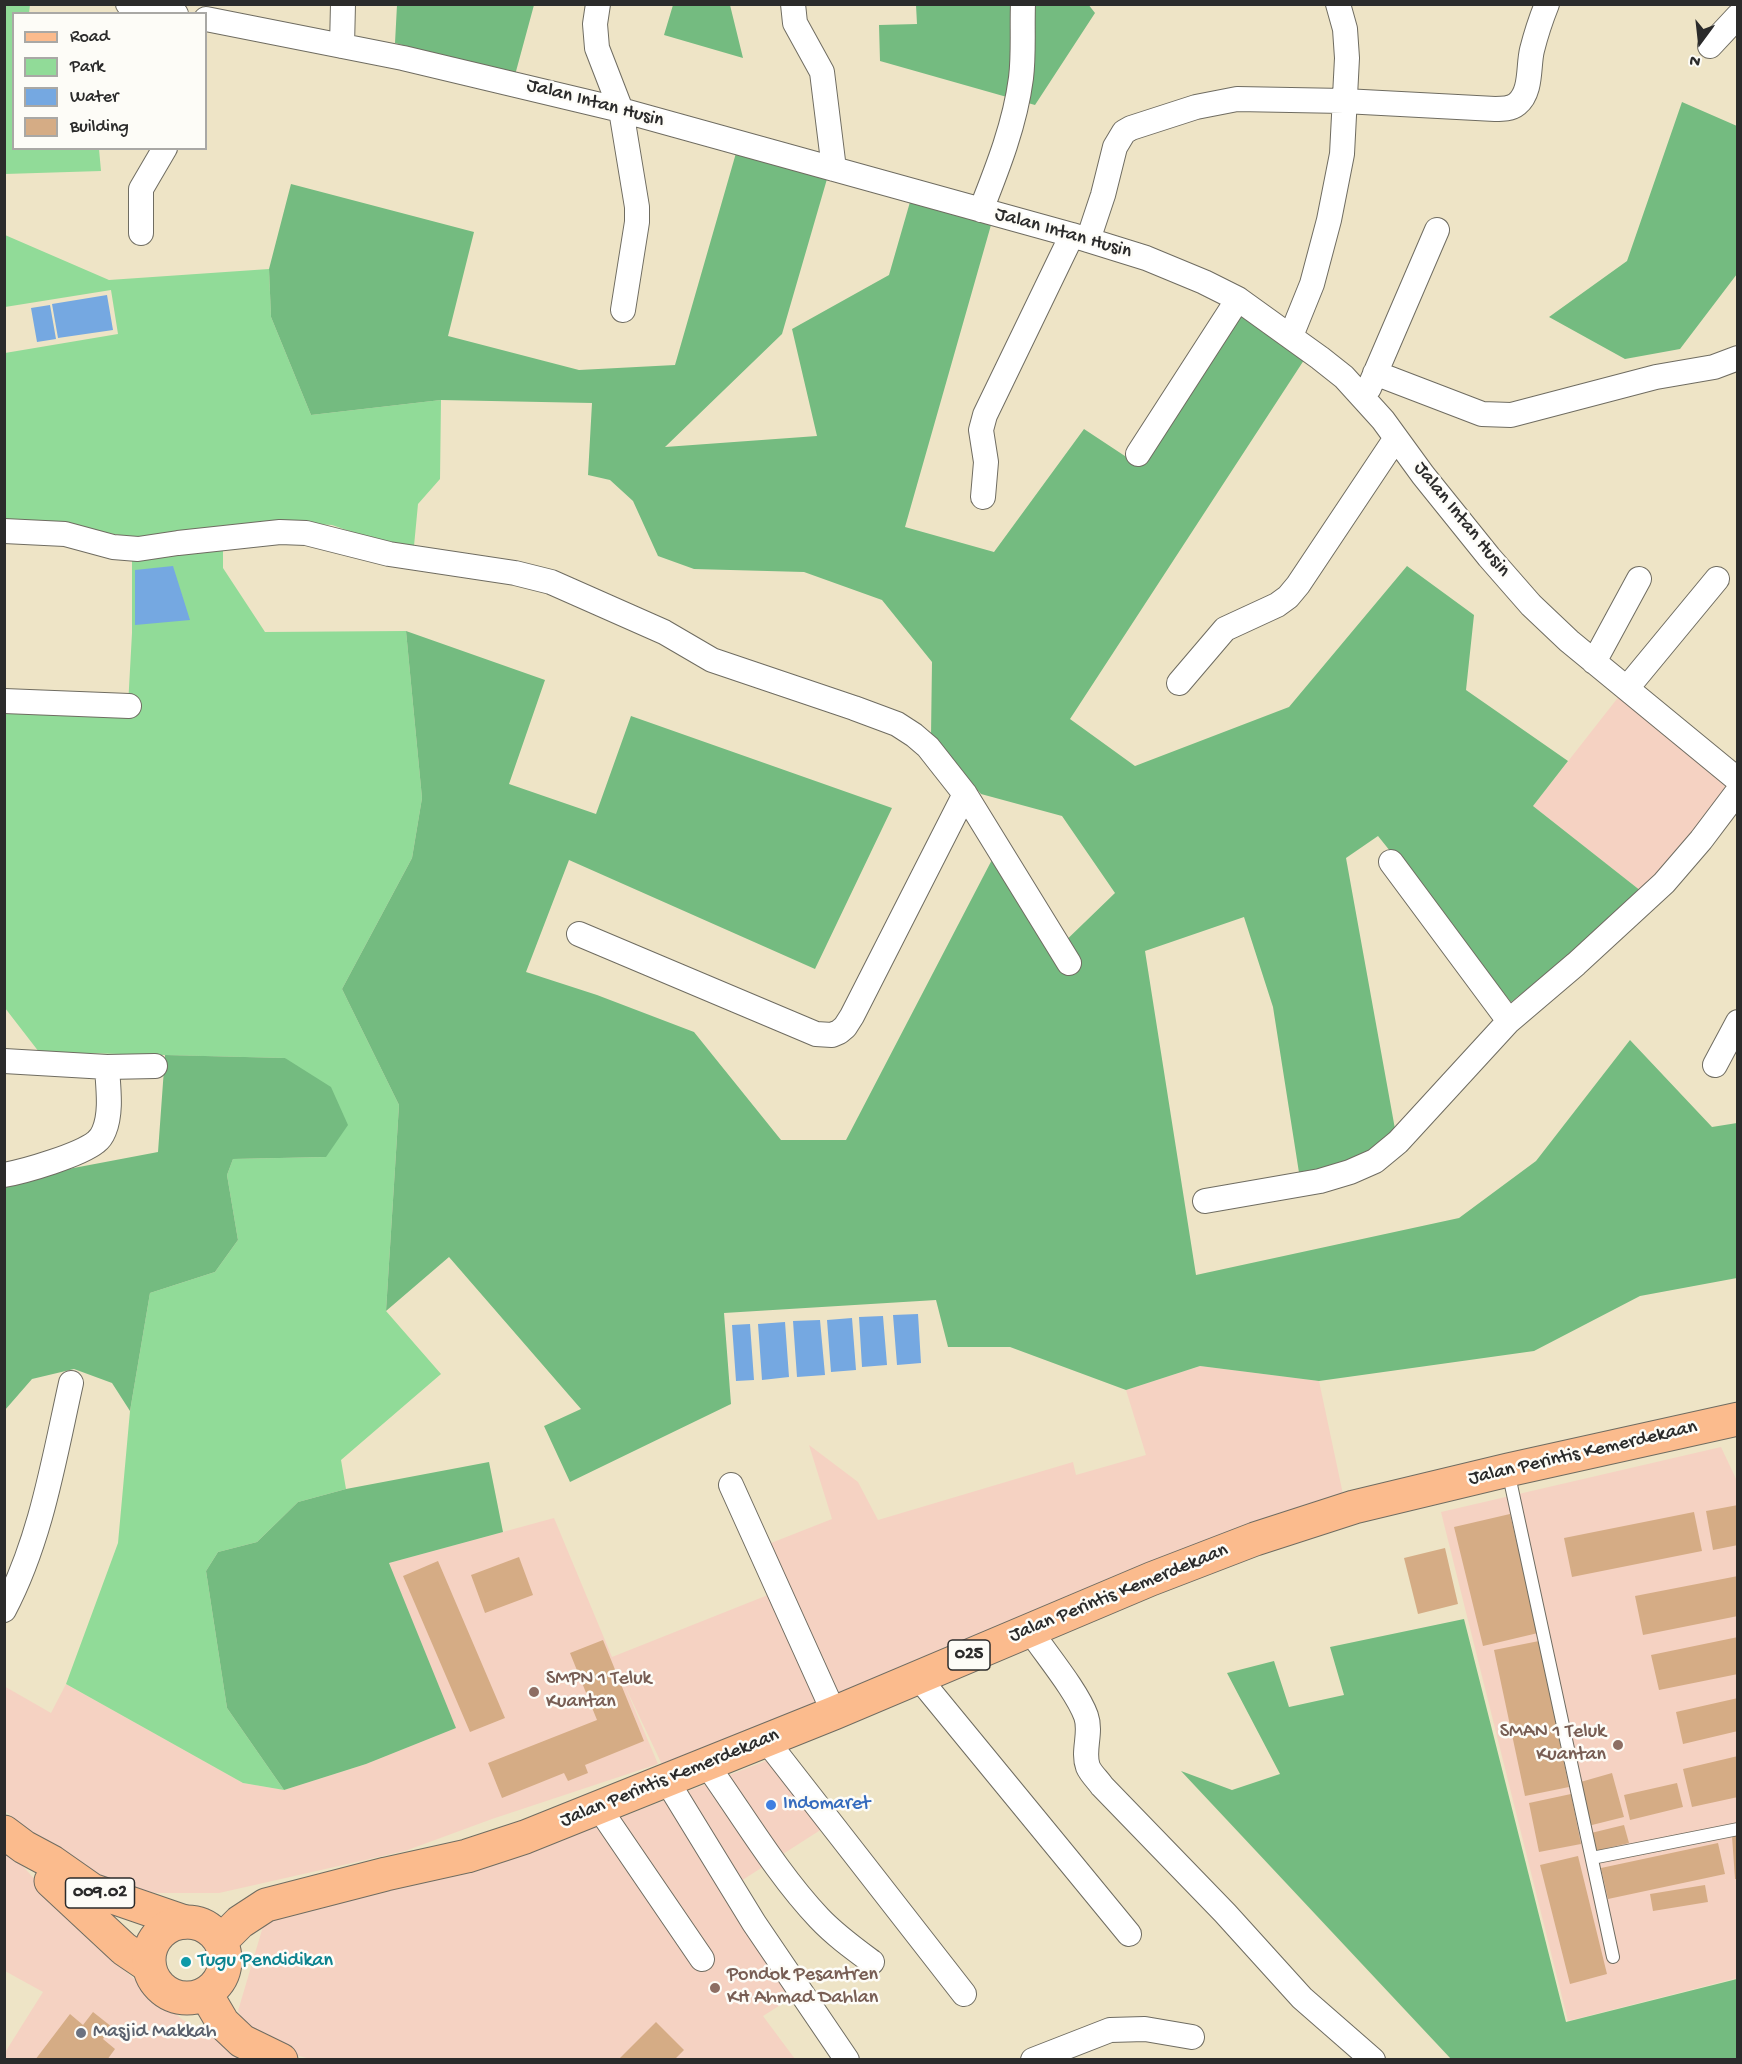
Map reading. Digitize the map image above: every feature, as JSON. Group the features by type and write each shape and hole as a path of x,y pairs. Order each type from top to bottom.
{"main road":[{"name":"Jalan Perintis Kemerdekaan","path":"220,1941 240,1922 266,1905 467,1856 525,1837 834,1713 1151,1579 1255,1539 1354,1508 1508,1470 1736,1425"},
{"name":"009.02","path":"14,1840 52,1862 92,1890 184,1922"},
{"name":"009.02","path":"14,1840 43,1874 124,1949 149,1966"},
{"path":"184,1922 205,1926 220,1941 225,1952 224,1970 216,1986 206,1994 183,1999 160,1988 149,1966 149,1954 161,1932 172,1925 184,1922"},
{"path":"206,1994 223,2023 242,2041 265,2056"}],"street":[{"path":"128,4 165,12"},
{"path":"342,46 343,4"},
{"path":"598,4 595,24 597,48 621,110 637,207 637,222 623,310"},
{"path":"793,4 795,23 822,72 834,169"},
{"path":"981,210 1004,153 1014,113 1021,77 1023,4"},
{"path":"1291,336 1312,284 1329,220 1342,154 1347,58 1345,29 1338,4"},
{"path":"983,497 986,462 981,430 985,415 1103,195 1115,147 1124,132 1196,107 1237,99 1344,101 1495,109 1517,105 1526,91 1531,52 1547,4"},
{"path":"1710,46 1737,16"},
{"name":"Jalan Intan Husin","path":"207,19 502,80 621,110 1080,238 1146,258 1204,282 1238,299 1344,377 1365,398 1423,476 1531,605 1569,641 1737,780"},
{"path":"141,233 141,189 164,150"},
{"path":"1365,398 1437,230"},
{"path":"1138,454 1238,299"},
{"path":"1375,373 1482,414 1511,415 1656,377 1714,367 1737,358"},
{"path":"1179,683 1225,629 1277,605 1288,597 1396,438"},
{"path":"4,531 65,534 113,547 138,549 280,532 306,532 389,554 515,573 551,582 664,632 712,660 897,724 928,747 966,794 1069,963"},
{"path":"1594,662 1639,579"},
{"path":"1627,688 1717,579"},
{"path":"4,701 129,706"},
{"path":"1205,1200 1320,1181 1375,1161 1398,1142 1509,1021 1576,964 1664,883 1701,840 1737,791"},
{"path":"579,934 807,1030 832,1035 845,1027 852,1016 966,794"},
{"path":"1390,862 1509,1021"},
{"path":"1715,1065 1737,1023"},
{"path":"4,1061 107,1067 155,1066"},
{"path":"4,1175 80,1150 94,1144 100,1138 107,1124 107,1067"},
{"path":"4,1610 16,1587 40,1519 71,1383"},
{"path":"731,1485 834,1713"},
{"path":"1029,1629 1077,1698 1085,1715 1089,1729 1086,1760 1089,1769 1102,1786 1225,1913 1302,1998 1373,2060"},
{"path":"918,1677 1129,1934"},
{"path":"766,1740 964,1994"},
{"path":"707,1765 788,1879 818,1917 845,1942 872,1962"},
{"path":"668,1781 754,1923 846,2060"},
{"path":"598,1808 702,1959"},
{"path":"1034,2060 1110,2030 1145,2029 1192,2037"}],"lane":[{"path":"1508,1470 1613,1957"},
{"path":"1592,1858 1737,1829"}],"shaded area":[{"path":"1620,695 1734,784 1646,895 1533,806"},
{"path":"1200,1366 1319,1381 1344,1499 665,1771 624,1684 658,1764 492,1819 405,1851 219,1893 156,1893 100,1884 84,1876 5,1811 4,1686 51,1713 66,1684 243,1783 284,1790 366,1764 455,1728 389,1563 554,1518 612,1657 783,1589 766,1545 832,1519 809,1445 858,1482 878,1520 1073,1462 1076,1475 1146,1455 1126,1390"},
{"name":"SMAN 1 Teluk Kuantan","path":"1721,1447 1738,1483 1737,1978 1568,2021 1441,1512"},
{"path":"773,1758 822,1829 730,1888 798,1994 763,2016 795,2059 312,2059 298,2056 247,2026 238,2011 264,1923 271,1913 445,1872 596,1827"},
{"path":"5,1849 93,1944 183,2020 258,2059 5,2060 4,2054 43,1992 5,1971"}],"green space":[{"path":"1088,4 1095,13 1035,105 880,61 879,25 917,24 916,5"},
{"path":"4,5 30,5 29,12 12,12 12,150 99,150 101,171 5,174"},
{"path":"397,5 534,5 515,75 395,43"},
{"path":"673,5 730,5 743,58 664,35"},
{"path":"1682,102 1737,126 1737,274 1680,349 1625,359 1549,317 1627,261"},
{"path":"736,153 827,179 782,334 665,447 817,436 792,329 889,275 910,202 991,225 905,527 994,552 1084,429 1140,466 1241,310 1306,357 1070,719 1135,766 1289,707 1407,566 1474,615 1466,690 1568,761 1533,806 1646,895 1511,1002 1378,836 1346,858 1395,1129 1367,1157 1300,1179 1273,1007 1244,917 1145,951 1196,1275 1459,1218 1536,1161 1630,1040 1712,1127 1737,1123 1737,1278 1640,1296 1534,1351 1319,1381 1200,1366 1126,1390 1010,1347 948,1347 936,1300 724,1313 731,1404 570,1482 544,1426 581,1409 449,1257 386,1311 399,1105 342,989 412,858 422,798 406,631 545,680 509,784 596,814 631,716 892,808 815,969 569,860 526,972 597,995 694,1032 781,1140 846,1140 996,852 1055,951 1115,893 1062,816 981,794 931,736 932,662 882,600 804,572 694,569 658,556 633,501 610,480 588,475 592,403 441,400 311,415 271,317 269,269 291,184 474,232 448,336 579,370 675,365"},
{"path":"5,235 109,280 269,269 271,317 311,415 441,400 440,479 418,504 414,546 372,539 332,525 272,522 223,528 223,568 265,632 406,631 422,798 412,858 342,989 399,1105 386,1311 441,1374 341,1460 346,1489 298,1502 257,1542 218,1552 206,1571 227,1708 284,1790 243,1783 66,1684 118,1543 130,1411 150,1293 215,1272 238,1240 227,1175 233,1159 326,1157 285,1058 39,1052 5,1008 5,699 128,706 132,633 132,537 83,529 5,526 5,353 118,334 111,290 5,307"},
{"path":"165,1055 285,1058 331,1087 348,1125 326,1157 233,1159 227,1175 238,1240 215,1272 150,1293 130,1411 112,1383 74,1369 32,1379 5,1410 5,1181 158,1152"},
{"path":"489,1462 503,1532 389,1563 456,1728 366,1764 284,1790 227,1708 206,1571 218,1552 257,1542 298,1502 346,1489"},
{"path":"1464,1619 1566,2022 1737,1979 1737,2059 1451,2059 1181,1771 1232,1790 1280,1774 1227,1673 1274,1661 1289,1707 1344,1695 1330,1647"}],"water":[{"path":"107,295 113,330 58,338 52,304"},
{"path":"50,305 56,339 37,342 31,308"},
{"path":"173,566 190,620 135,625 135,570"},
{"path":"918,1314 921,1363 897,1365 893,1315"},
{"path":"883,1316 887,1365 862,1367 859,1317"},
{"path":"852,1318 856,1370 831,1372 827,1320"},
{"path":"820,1320 825,1375 797,1377 793,1321"},
{"path":"785,1322 789,1377 762,1380 758,1324"},
{"path":"750,1324 754,1380 736,1381 732,1325"}],"building":[{"path":"1738,1505 1738,1545 1713,1550 1706,1511"},
{"path":"1694,1512 1702,1551 1572,1577 1564,1538"},
{"path":"1510,1514 1538,1633 1483,1646 1454,1527"},
{"path":"1445,1548 1458,1604 1418,1614 1404,1558"},
{"path":"519,1557 533,1595 485,1613 471,1575"},
{"path":"438,1561 505,1718 470,1732 403,1576"},
{"path":"1738,1576 1738,1616 1643,1635 1635,1596"},
{"path":"1738,1637 1738,1674 1659,1690 1651,1655"},
{"path":"603,1640 644,1741 585,1765 588,1773 568,1781 564,1773 502,1798 488,1763 597,1720 570,1653"},
{"path":"1539,1641 1569,1787 1525,1796 1494,1650"},
{"path":"1738,1698 1738,1731 1683,1744 1676,1712"},
{"path":"1738,1756 1738,1797 1692,1807 1683,1769"},
{"path":"1612,1773 1624,1817 1588,1826 1577,1783"},
{"path":"1677,1783 1683,1807 1630,1820 1624,1795"},
{"path":"1571,1794 1581,1844 1539,1852 1529,1803"},
{"path":"1624,1825 1629,1843 1595,1851 1591,1833"},
{"path":"1732,1836 1738,1836 1738,1879 1735,1879"},
{"path":"1718,1843 1725,1874 1608,1899 1601,1868"},
{"path":"1578,1856 1607,1974 1570,1984 1540,1865"},
{"path":"1705,1885 1708,1902 1653,1911 1650,1894"},
{"name":"Masjid Makkah","path":"93,2012 112,2027 103,2039 115,2049 107,2060 35,2060 70,2014 83,2025"},
{"path":"656,2022 684,2050 674,2060 618,2060"}],"place":[{"name":"SMPN 1 Teluk Kuantan","path":"534,1692"},
{"name":"SMAN 1 Teluk Kuantan","path":"1618,1745"},
{"name":"Indomaret","path":"771,1805"},
{"name":"Tugu Pendidikan","path":"186,1962"},
{"name":"Pondok Pesantren KH Ahmad Dahlan","path":"715,1988"},
{"name":"Masjid Makkah","path":"81,2033"}]}
